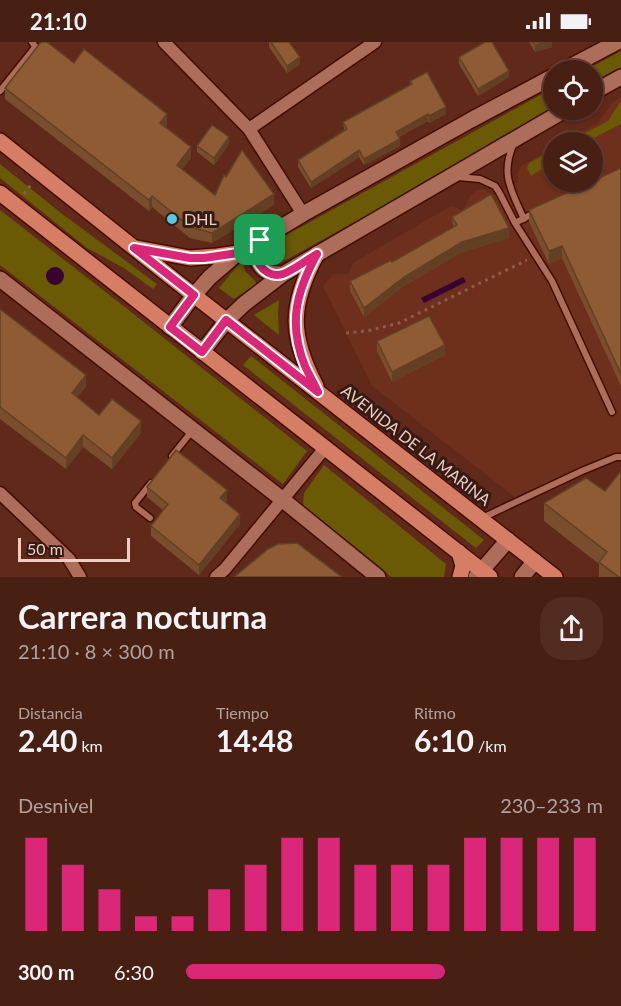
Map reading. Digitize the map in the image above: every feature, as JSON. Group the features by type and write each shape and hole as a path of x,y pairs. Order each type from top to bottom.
{"main road":[{"name":"AVENIDA DE LA MARINA","path":"0,141 555,577"},
{"path":"0,193 459,552 483,575"},
{"path":"134,248 190,258 238,253"},
{"path":"317,254 305,275 298,296 296,318 297,339 305,366 318,392"},
{"path":"459,552 463,566 460,577"}],"street":[{"path":"249,129 375,42"},
{"path":"583,60 617,42"},
{"path":"168,43 249,129 303,214"},
{"path":"603,87 621,77"},
{"path":"170,327 210,277 238,253 303,214 543,82"},
{"path":"202,352 226,320 283,274 548,120"},
{"path":"260,240 256,248 256,257 260,265 266,271 283,274"},
{"path":"0,279 378,577"},
{"path":"216,577 325,448"},
{"path":"0,493 69,560 80,577"},
{"path":"483,575 508,540"},
{"path":"522,577 535,561"}],"lane":[{"path":"0,91 33,50 35,46 32,42"},
{"path":"517,138 508,156 506,173 524,219"},
{"path":"450,176 480,179 495,186 515,223 552,281 612,412"},
{"path":"515,223 545,208"},
{"path":"165,464 193,429"},
{"path":"481,519 582,471 621,457"},
{"path":"150,518 136,507 135,503 158,472"}],"path":[{"path":"15,205 40,173"},
{"path":"346,333 367,331 399,323 535,256"}],"shaded area":[{"path":"621,51 621,75 603,85 603,61"},
{"path":"543,94 543,118 273,267 265,265 261,249"},
{"path":"621,97 621,453 516,498 372,386 323,286 333,274 348,274 354,262 451,206 463,210 470,196 477,190 483,189 493,195 518,182 521,166 543,154 543,192 603,192 603,132 581,132 603,120 603,116 613,102"},
{"path":"621,101 621,124 603,133 587,132 608,121"},
{"path":"543,155 543,168 531,176 527,168 529,163"},
{"path":"0,164 61,213 157,284 153,289 124,268 87,248 0,178"},
{"path":"0,210 307,451 283,484 0,265"},
{"path":"240,263 243,263 245,271 256,282 234,299 219,288"},
{"path":"55,267 61,270 64,276 61,282 55,285 49,282 46,276 49,270"},
{"path":"463,277 466,282 424,303 421,298"},
{"path":"279,300 278,312 279,335 254,315"},
{"path":"251,356 484,540 476,548 243,365"},
{"path":"324,465 446,564 444,577 391,577 303,506 304,493"}],"building":[{"path":"41,42 47,42 74,63 84,49 167,114 160,123 191,147 177,165 215,195 224,175 226,177 242,150 274,194 212,233 190,227 152,196 149,200 5,88"},
{"path":"271,42 289,42 300,57 287,66"},
{"path":"485,42 492,42 509,71 478,89 459,57"},
{"path":"427,72 446,107 396,132 400,139 364,159 359,150 311,182 298,160 347,129 343,122 412,84 410,81"},
{"path":"212,125 229,137 214,158 197,146"},
{"path":"621,168 621,374 562,246 549,251 529,210 568,192 603,192 603,176"},
{"path":"491,194 509,228 462,242 404,277 364,308 350,281 391,260 392,262 457,225 452,217"},
{"path":"0,309 86,375 72,393 99,415 112,399 141,421 112,458 83,435 66,458 0,407"},
{"path":"429,316 445,345 392,372 377,341"},
{"path":"176,450 227,490 220,498 240,514 199,565 151,526 168,504 147,487"},
{"path":"621,471 621,577 619,577 599,562 607,552 544,503 586,478 605,491"},
{"path":"297,543 342,577 234,577 268,549 278,544"}],"place":[{"name":"DHL","path":"172,219"}],"route":[{"path":"260,240 256,248 256,257 266,271 274,274 283,274 317,254 305,275 298,296 296,318 297,339 305,366 318,392 226,320 202,352 170,327 194,295 134,248 190,258 204,258 238,253 260,240"}]}
